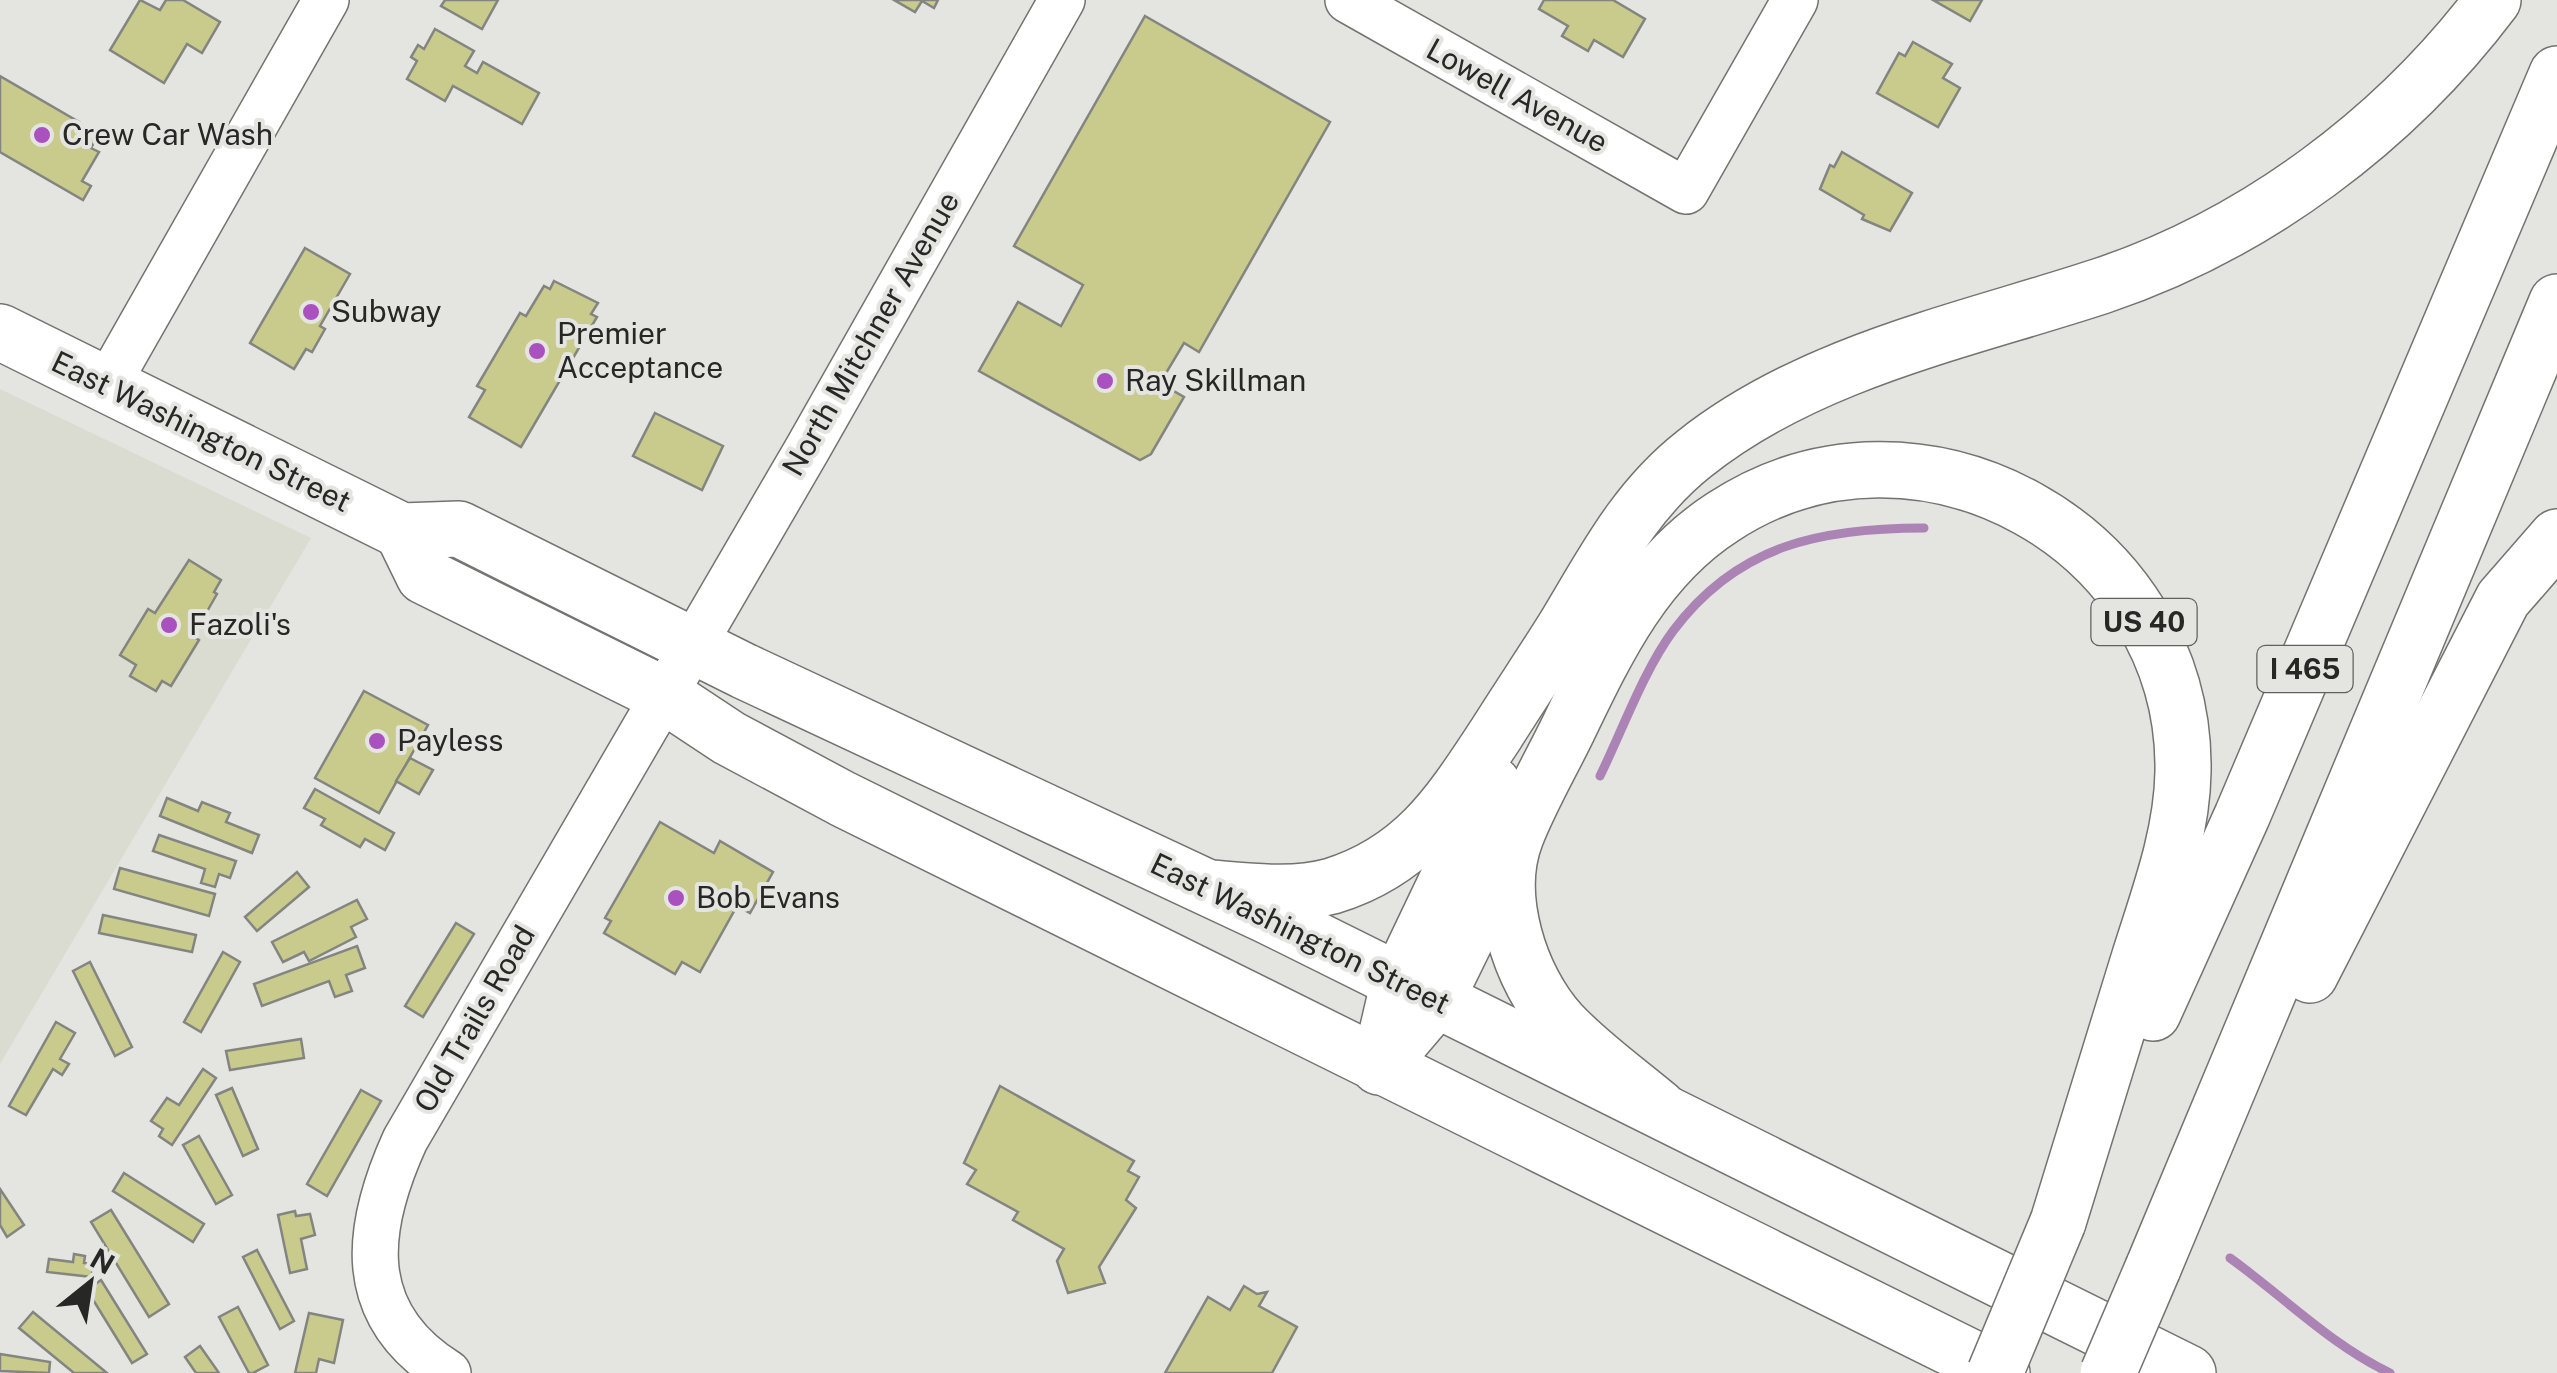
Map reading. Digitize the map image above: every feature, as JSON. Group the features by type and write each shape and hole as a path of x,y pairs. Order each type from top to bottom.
{"main road":[{"path":"1210,888 1280,893 1331,886 1404,848 1444,814 1564,628 1620,532 1673,472 1720,435 1770,405 1870,360 2121,278 2240,222 2308,180 2376,126 2493,0"},
{"name":"I 465","path":"1999,1373 2058,1222 2242,816 2557,74"},
{"name":"I 465","path":"2108,1373 2557,302"},
{"name":"East Washington Street","path":"0,332 402,531 459,529 678,669 1210,888 2188,1373"},
{"name":"US 40","path":"1659,1108 1560,1023 1532,976 1515,934 1506,892 1515,838 1585,694 1641,594 1687,544 1744,505 1825,475 1923,471 1993,491 2066,531 2108,570 2155,642 2174,701 2184,771 2168,866 2058,1222"},
{"path":"2153,1268 2416,775 2492,619 2516,580 2557,537"},
{"path":"1418,991 1564,628"},
{"name":"East Washington Street","path":"678,669 729,738 872,814 1999,1373"},
{"path":"1379,1067 1418,991 1515,838"}],"street":[{"path":"107,385 326,0"},
{"name":"North Mitchner Avenue","path":"678,669 1062,0"},
{"name":"Lowell Avenue","path":"1348,0 1686,191 1795,0"},
{"name":"Old Trails Road","path":"448,1373 402,1333 383,1297 373,1248 383,1189 405,1140 678,669"}],"shaded area":[{"path":"0,389 311,538 0,1064"}],"building":[{"path":"140,0 160,10 166,0 183,0 220,22 202,53 187,44 164,83 110,50"},
{"path":"445,0 498,0 482,29 441,6"},
{"path":"894,0 938,0 934,8 922,1 915,12"},
{"path":"1544,0 1613,0 1645,19 1623,57 1594,40 1588,51 1562,36 1568,26 1539,9"},
{"path":"1933,0 1982,0 1970,21"},
{"path":"1145,16 1330,122 1199,352 1184,343 1160,383 1184,397 1151,454 1140,460 979,371 1018,302 1061,326 1083,285 1014,246"},
{"path":"435,29 474,51 465,66 477,73 483,62 539,93 522,124 453,86 445,101 407,79 417,61 411,57 418,45 424,49"},
{"path":"1913,42 1952,64 1943,78 1960,88 1938,127 1877,93 1899,53 1905,56"},
{"name":"Crew Car Wash","path":"0,76 79,122 75,129 95,141 91,148 99,152 82,181 91,186 83,200 0,152"},
{"path":"1842,152 1912,193 1890,231 1862,219 1864,215 1820,189 1830,165 1834,167"},
{"path":"305,248 350,274 320,326 325,329 312,352 306,349 294,369 250,343"},
{"name":"Premier Acceptance","path":"554,281 598,303 591,314 597,317 521,447 469,417 485,390 477,386 520,313 526,316 544,286 550,289"},
{"path":"655,413 723,446 702,490 633,456"},
{"name":"Fazoli's","path":"189,560 221,580 193,636 199,640 171,686 162,681 156,691 130,676 136,665 120,655 148,609 155,613"},
{"name":"Payless","path":"364,691 428,725 379,813 315,778"},
{"path":"410,758 433,770 419,794 396,781"},
{"path":"315,789 394,833 385,850 365,839 360,847 321,825 325,819 304,808"},
{"path":"167,798 198,811 202,802 230,813 226,822 259,835 252,853 160,816"},
{"path":"660,822 714,853 720,841 773,872 750,913 737,906 700,972 682,962 675,974 604,933 611,921 605,918"},
{"path":"159,835 236,861 230,878 219,874 215,887 201,883 205,869 153,851"},
{"path":"120,868 215,894 209,916 114,889"},
{"path":"297,872 309,887 257,931 245,917"},
{"path":"357,900 367,919 351,927 356,937 309,961 304,952 283,962 272,942"},
{"path":"103,915 196,935 192,952 99,933"},
{"path":"456,923 474,934 423,1017 405,1006"},
{"path":"357,946 365,968 346,975 352,991 335,997 329,981 262,1006 254,984"},
{"path":"223,952 240,962 201,1032 184,1022"},
{"path":"90,962 132,1047 115,1056 73,971"},
{"path":"56,1022 75,1033 60,1059 69,1064 62,1075 53,1069 26,1115 9,1106"},
{"path":"301,1039 304,1058 230,1070 226,1051"},
{"path":"203,1069 216,1078 172,1145 159,1136 163,1129 151,1121 167,1098 179,1105"},
{"path":"1000,1086 1134,1161 1128,1171 1139,1177 1126,1200 1136,1208 1099,1267 1105,1283 1068,1293 1057,1261 1064,1249 1013,1220 1018,1212 967,1184 976,1170 964,1163"},
{"path":"232,1088 258,1149 243,1156 216,1095"},
{"path":"361,1090 381,1101 327,1196 307,1184"},
{"path":"199,1136 232,1195 216,1204 183,1145"},
{"path":"124,1173 204,1224 193,1242 113,1191"},
{"path":"0,1189 24,1225 7,1237 0,1225"},
{"path":"111,1210 169,1304 149,1317 91,1222"},
{"path":"295,1211 296,1216 310,1214 315,1235 301,1239 307,1269 290,1273 278,1215"},
{"path":"257,1250 294,1321 280,1329 243,1257"},
{"path":"74,1254 85,1256 84,1263 93,1264 92,1277 47,1272 49,1259 73,1262"},
{"path":"101,1280 147,1354 132,1363 87,1290"},
{"path":"1244,1286 1257,1294 1267,1292 1259,1306 1297,1327 1272,1373 1165,1373 1208,1297 1230,1310"},
{"path":"238,1307 268,1365 253,1373 249,1373 219,1317"},
{"path":"33,1312 107,1373 74,1373 19,1328"},
{"path":"309,1313 343,1320 334,1363 319,1359 316,1373 295,1373"},
{"path":"200,1346 219,1373 196,1373 185,1357"},
{"path":"0,1354 50,1362 49,1373 0,1371"}],"waterway":[{"path":"1600,776 1662,647 1698,602 1725,578 1754,560 1817,538 1924,528"},
{"path":"2230,1258 2328,1335 2390,1373"}],"place":[{"name":"Crew Car Wash","path":"42,135"},
{"name":"Subway","path":"311,312"},
{"name":"Premier Acceptance","path":"537,351"},
{"name":"Ray Skillman","path":"1105,381"},
{"name":"Fazoli's","path":"169,625"},
{"name":"Payless","path":"377,741"},
{"name":"Bob Evans","path":"676,898"}]}
